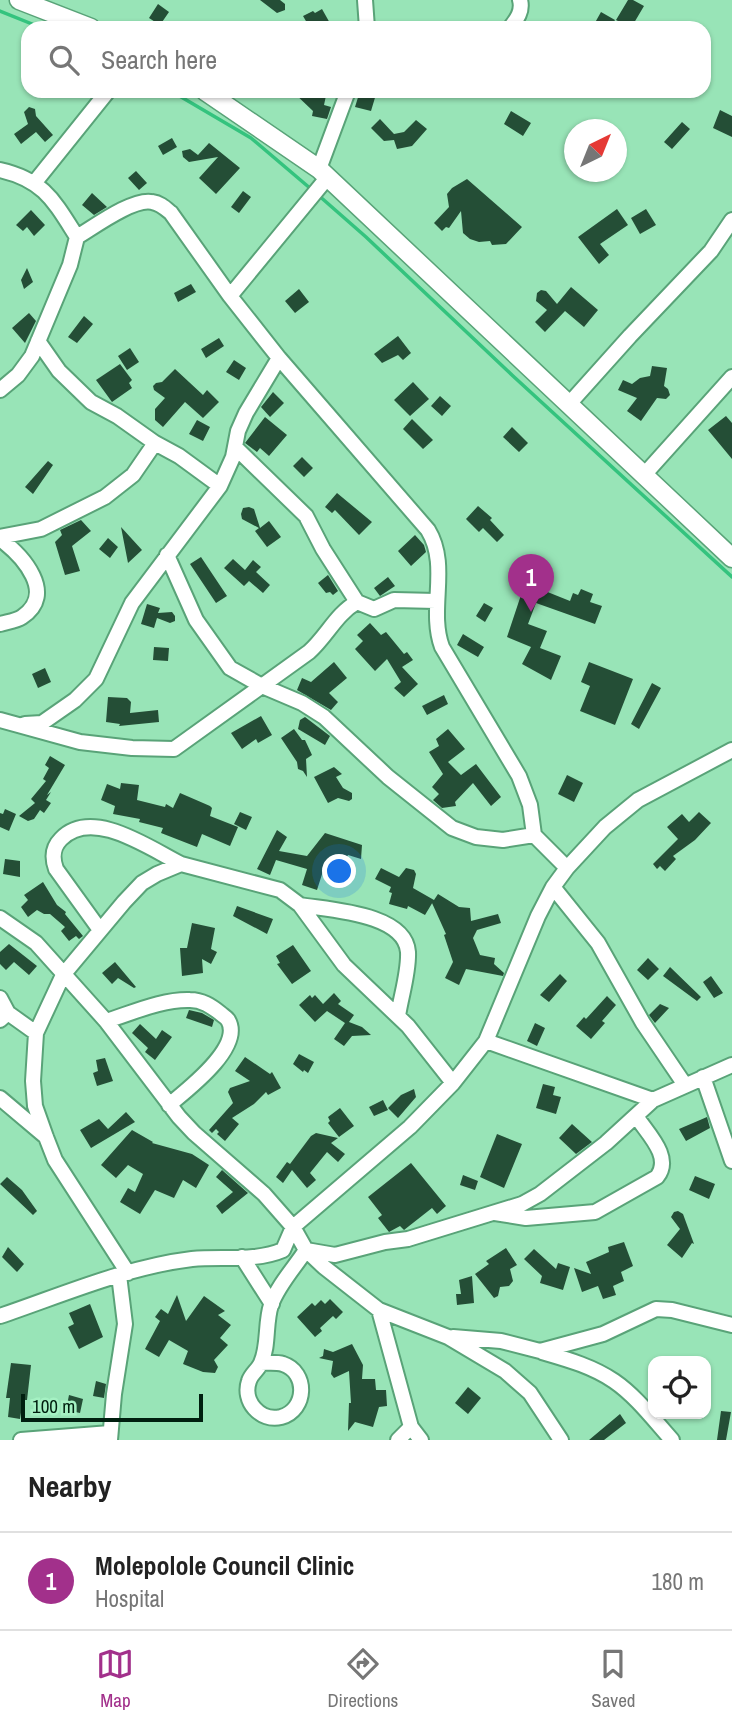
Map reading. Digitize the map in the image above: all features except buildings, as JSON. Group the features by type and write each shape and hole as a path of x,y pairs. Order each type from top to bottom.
{"street":[{"path":"19,0 72,21"},
{"path":"365,0 366,21"},
{"path":"515,21 522,7 520,0"},
{"path":"35,183 102,98"},
{"path":"215,98 323,174 732,558"},
{"path":"230,296 323,174 346,98"},
{"path":"0,170 19,174 35,183 56,204 77,237"},
{"path":"0,390 26,365 70,265 77,237 131,206 148,201 155,202 172,213 230,296 279,358 428,530 438,554 437,625 442,647 519,776 530,805 534,835 567,868"},
{"path":"569,404 711,251 732,220"},
{"path":"38,341 59,371 91,402 179,456 220,486"},
{"path":"16,724 42,723 75,700 96,679 132,603 220,486 233,457 238,431 246,412 279,358"},
{"path":"644,475 732,377"},
{"path":"0,624 22,618 33,604 38,590 34,577 0,538 41,529 105,497 133,475 155,443"},
{"path":"235,447 306,516 323,549 357,602 374,608 394,600 436,601"},
{"path":"167,555 197,620 219,656 230,668 302,703 324,717 388,776 452,828 476,837 503,840 534,835"},
{"path":"0,720 80,741 132,748 174,749 315,646 343,610 357,602"},
{"path":"0,1316 123,1274 191,1259 243,1257 283,1250 293,1227 410,1127 453,1083 486,1041 538,916 553,887 567,868 605,827 638,800 732,750"},
{"path":"100,930 56,869 53,860 59,841 74,828 106,829 120,833 181,864 280,890 300,905 344,965 408,1026 453,1083"},
{"path":"21,1440 110,1436 125,1324 123,1274 55,1160 35,1106 33,1080 36,1033 63,975 100,930 142,883 181,864"},
{"path":"553,887 598,943 643,1023 685,1085"},
{"path":"300,905 380,920 404,940 408,956 398,1016"},
{"path":"0,918 36,943 106,1021 194,1133 264,1194 293,1227 306,1250 332,1275 379,1310 448,1337 505,1371 530,1393 561,1440"},
{"path":"0,998 4,1017 36,1033"},
{"path":"106,1021 165,1003 191,1000 213,1007 228,1020 231,1033 228,1044 210,1069 170,1105"},
{"path":"486,1041 653,1100"},
{"path":"306,1250 335,1255 408,1239 522,1204 540,1194 606,1143 653,1100 732,1065"},
{"path":"703,1077 732,1161"},
{"path":"0,1098 46,1137"},
{"path":"495,1213 526,1218 594,1212 657,1177 662,1170 662,1156 636,1115"},
{"path":"261,1363 272,1304 306,1250"},
{"path":"243,1257 272,1304"},
{"path":"540,1352 603,1334 656,1309 672,1310 732,1325"},
{"path":"379,1310 411,1427 422,1440"},
{"path":"448,1337 501,1341 575,1362 613,1380 629,1393 672,1440"},
{"path":"398,1440 411,1427"}],"waterway":[{"path":"0,11 25,21"},
{"path":"183,98 251,138 311,189"},
{"path":"317,194 732,577"}],"place":[{"name":"Molepolole Council Clinic","path":"531,612"}]}
